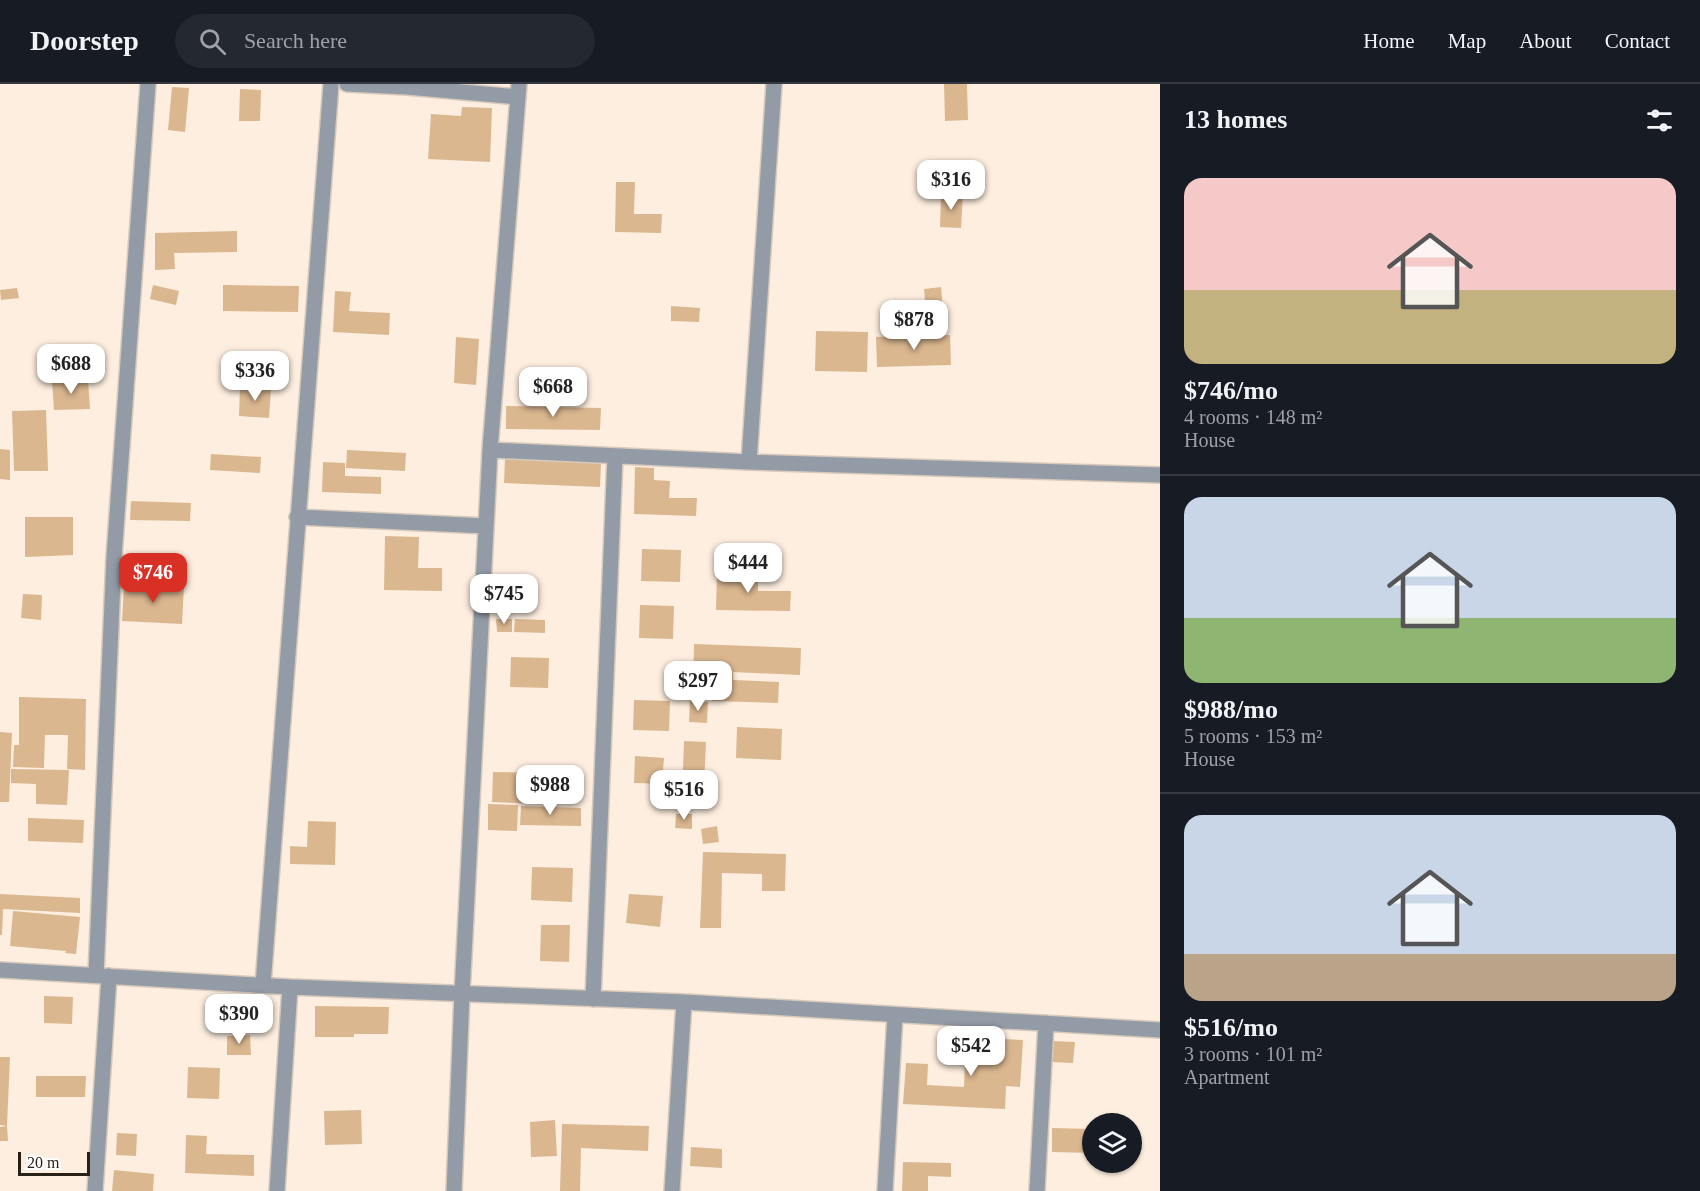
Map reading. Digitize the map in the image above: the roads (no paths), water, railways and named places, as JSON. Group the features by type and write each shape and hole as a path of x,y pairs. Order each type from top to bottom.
{"street":[{"path":"95,1191 114,557 148,84"},
{"path":"263,985 297,517 332,84"},
{"path":"348,84 518,91 490,450 454,1191"},
{"path":"749,462 774,84"},
{"path":"490,450 749,462 1160,475"},
{"path":"593,999 615,456"},
{"path":"297,517 486,526"},
{"path":"0,970 290,987 684,1002 1160,1030"},
{"path":"277,1191 290,987"},
{"path":"672,1191 684,1002"},
{"path":"885,1191 895,1015"},
{"path":"1037,1191 1046,1023"}]}
